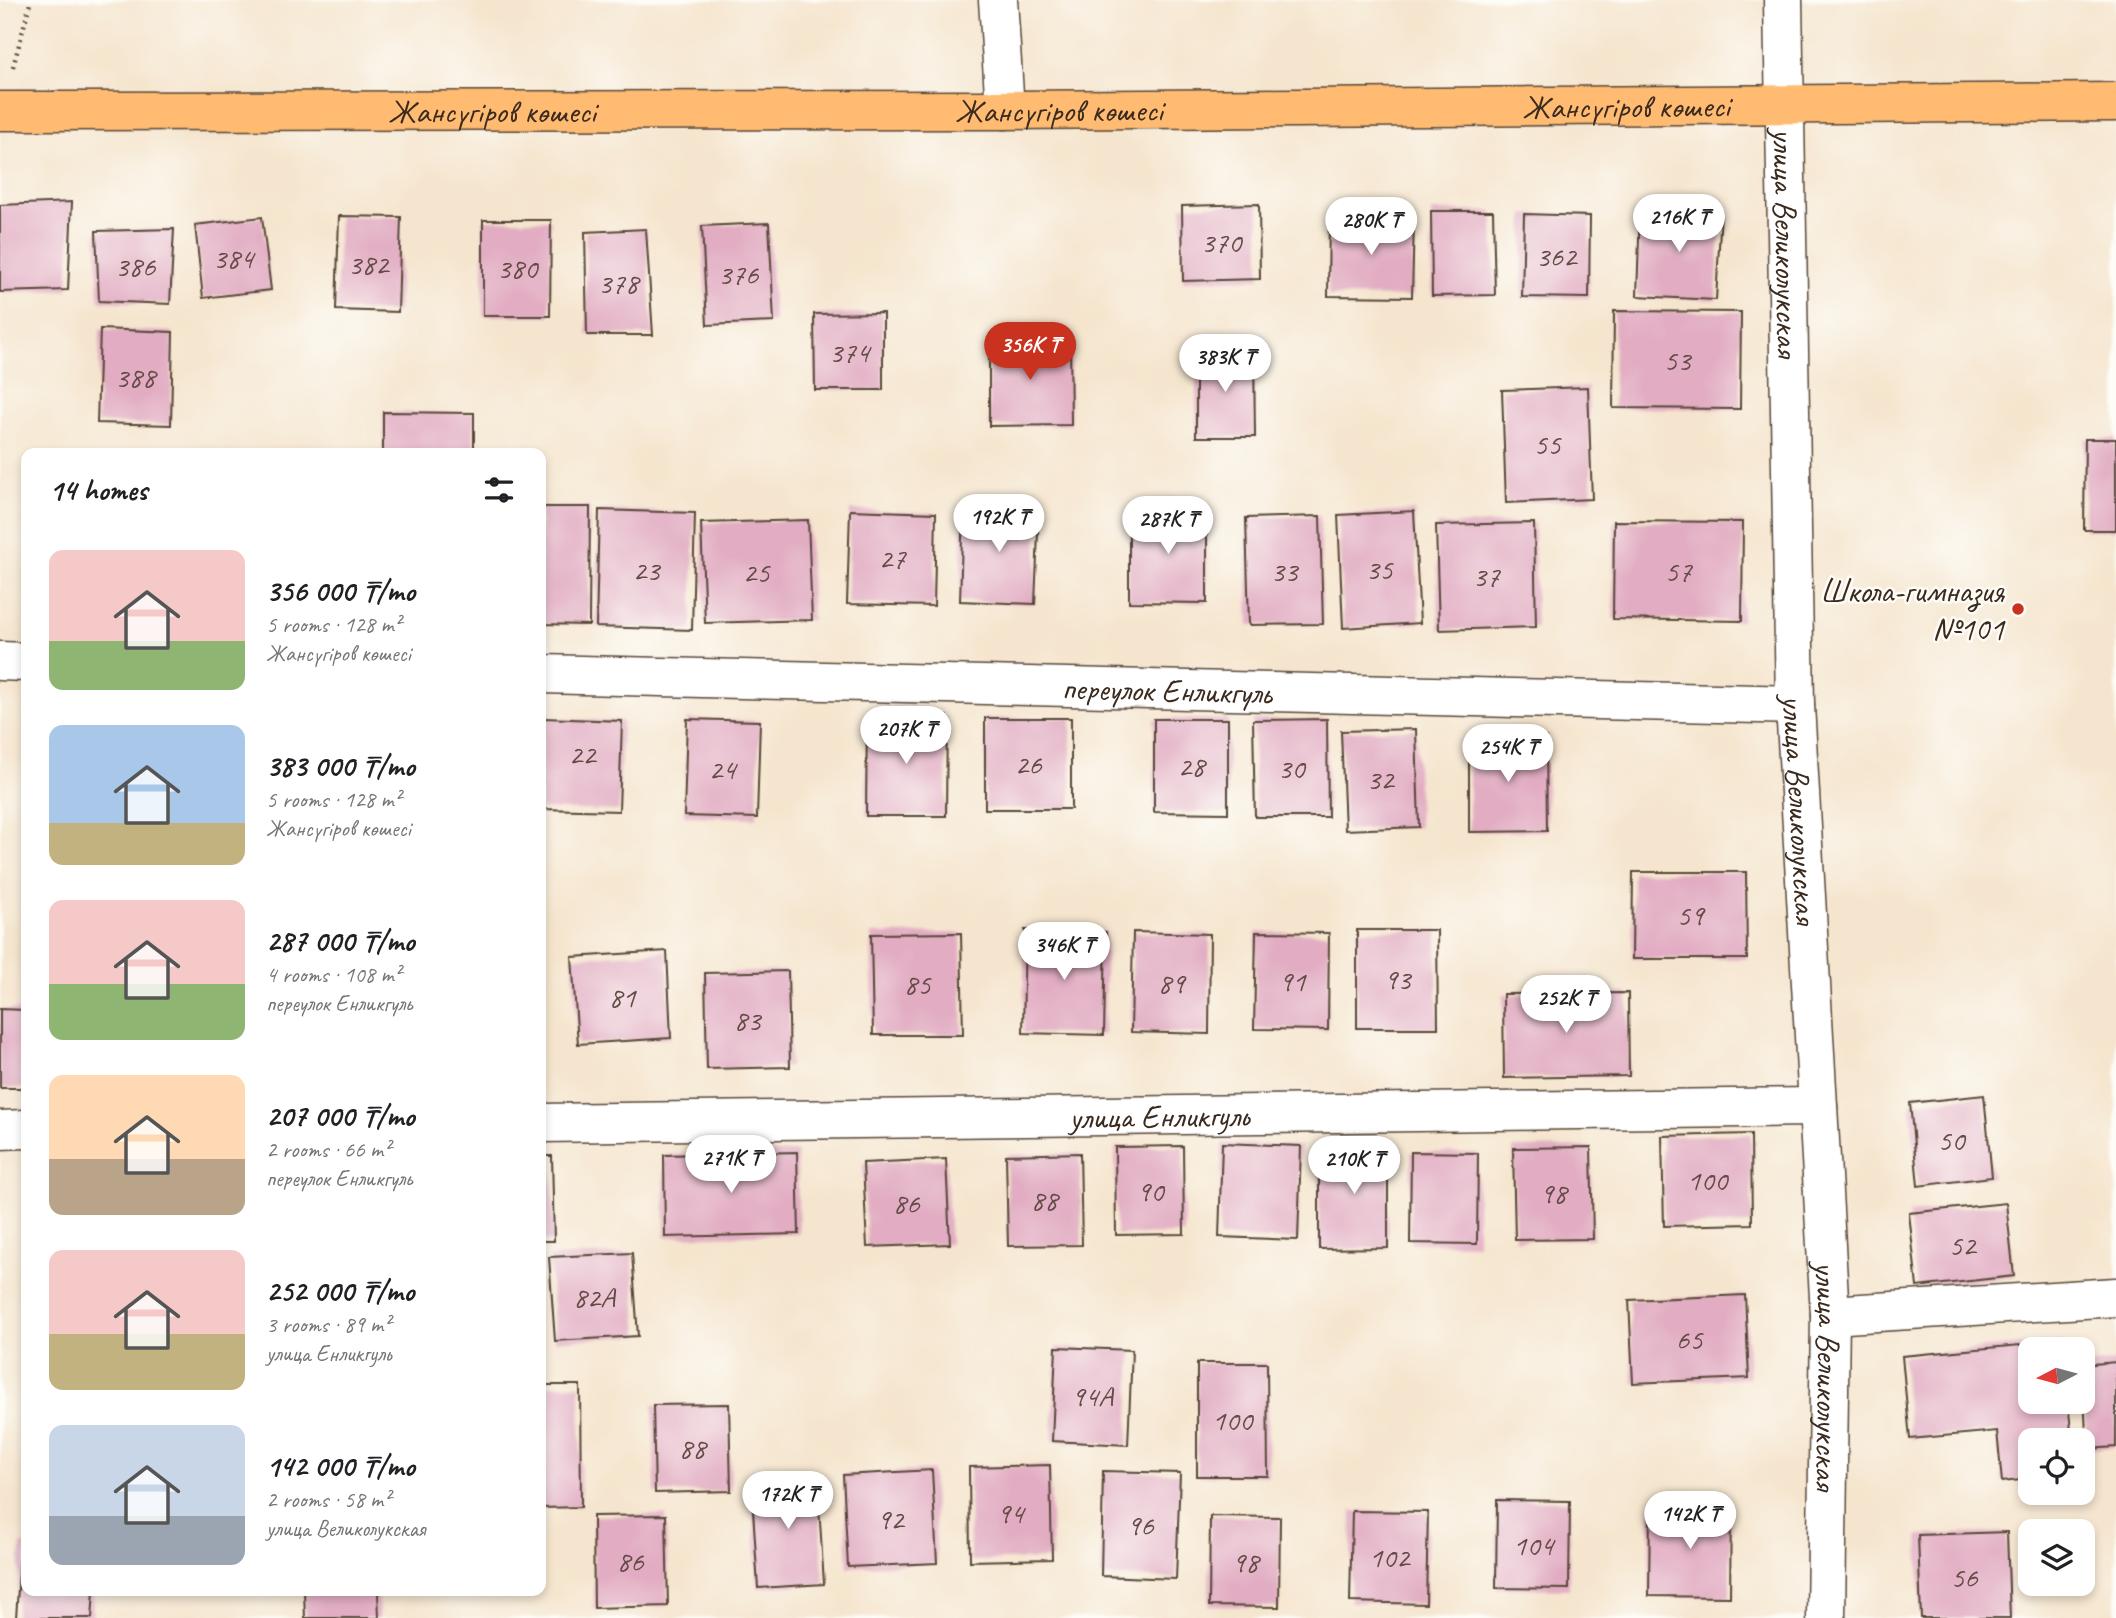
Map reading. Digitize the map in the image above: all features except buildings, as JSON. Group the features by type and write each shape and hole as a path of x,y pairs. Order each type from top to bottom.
{"main road":[{"name":"Жансүгіров көшесі","path":"1,111 1005,110 2116,102"}],"street":[{"path":"998,0 1005,110"},
{"name":"улица Великолукская","path":"1783,0 1795,705 1830,1315 1826,1618"},
{"path":"0,661 21,662"},
{"name":"переулок Енликгуль","path":"546,674 1795,705"},
{"name":"улица Енликгуль","path":"546,1123 1818,1107"},
{"path":"0,1129 21,1129"},
{"path":"1830,1315 2116,1297"}],"path":[{"path":"1,111 31,0"}],"place":[{"name":"Школа-гимназия №101","path":"2018,609"}]}
